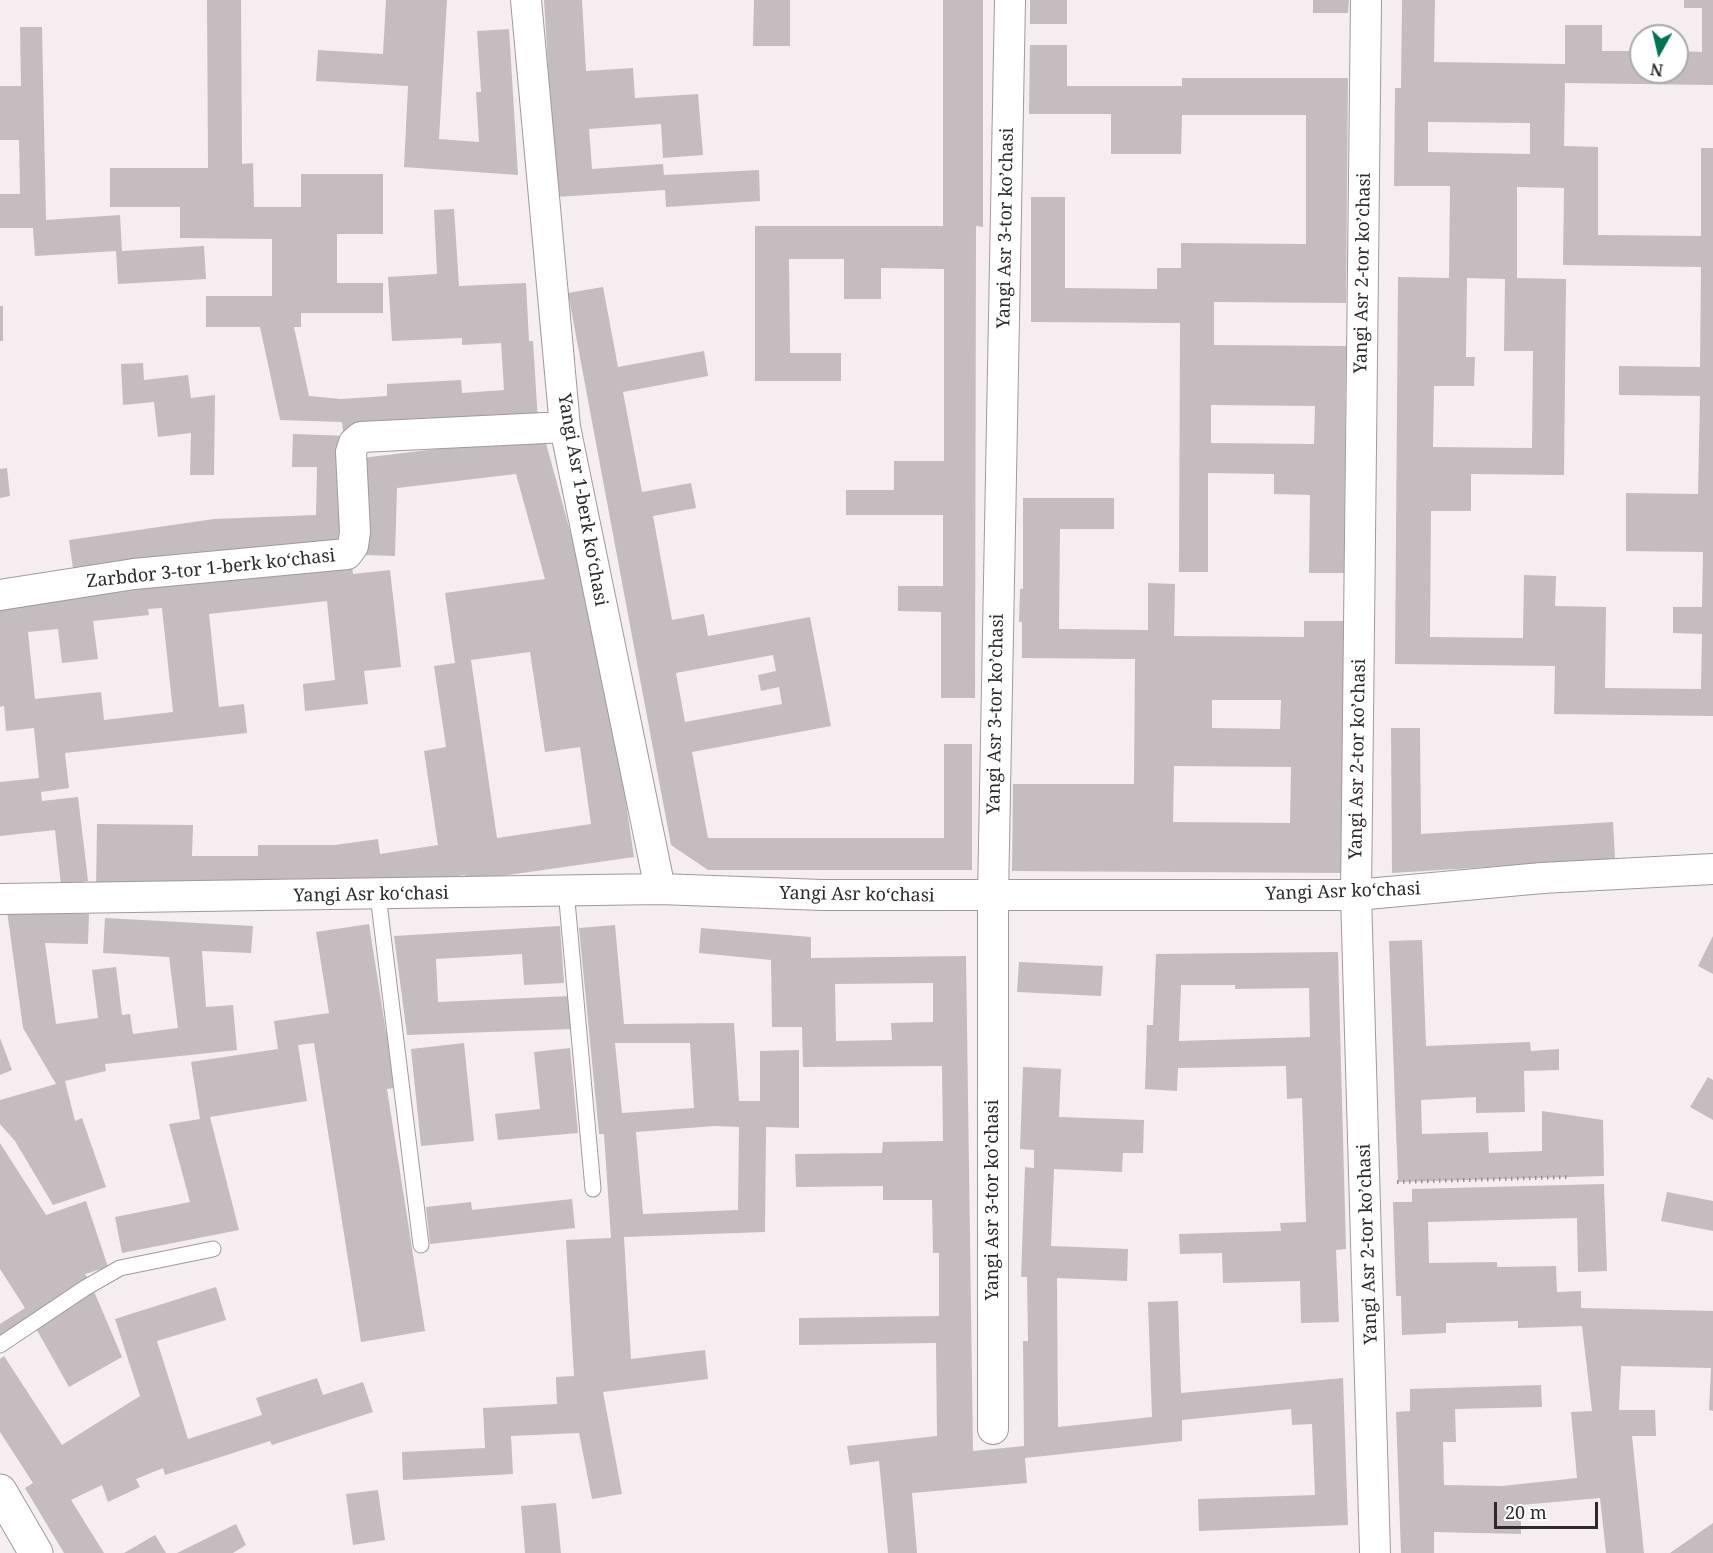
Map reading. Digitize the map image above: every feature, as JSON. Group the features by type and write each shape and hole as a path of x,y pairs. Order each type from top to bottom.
{"street":[{"name":"Yangi Asr 1-berk koʻchasi","path":"526,0 565,427 660,889"},
{"name":"Yangi Asr 3-tor koʼchasi","path":"993,1429 993,897 1010,0"},
{"name":"Yangi Asr 2-tor koʼchasi","path":"1366,0 1356,895 1375,1553"},
{"name":"Zarbdor 3-tor 1-berk koʻchasi","path":"0,595 134,574 347,554 354,546 355,532 351,452 354,443 361,437 565,427"},
{"name":"Yangi Asr koʻchasi","path":"0,899 660,889 822,895 993,897 1356,895 1542,878 1713,869"},
{"path":"0,1491 36,1553"}],"lane":[{"path":"566,890 593,1189"},
{"path":"378,895 421,1245"},
{"path":"0,1345 85,1288 120,1268 213,1249"}],"path":[{"path":"1366,1182 1570,1177"}],"building":[{"path":"207,0 241,0 242,164 253,163 254,207 301,207 301,174 383,174 383,234 337,234 337,283 383,283 383,313 301,313 301,327 294,327 309,396 341,399 387,396 387,384 461,380 462,393 504,390 501,343 462,345 462,338 392,341 388,277 437,274 434,210 454,209 459,286 526,283 529,341 533,341 538,422 343,432 342,422 280,420 260,327 206,327 206,296 272,296 272,239 180,238 180,207 110,207 110,168 208,168"},
{"path":"386,0 447,0 439,139 479,142 476,92 481,92 477,31 509,29 518,175 404,167 408,86 316,81 318,50 383,54"},
{"path":"544,0 582,0 586,71 633,68 635,98 698,94 703,155 663,158 661,124 589,129 592,169 663,164 664,175 759,170 760,201 666,207 665,190 556,197"},
{"path":"754,0 790,0 790,46 753,46"},
{"path":"943,0 983,0 983,227 976,226 975,698 941,698 941,612 898,611 898,586 943,586 943,515 846,515 846,490 894,490 894,461 944,461 944,269 881,268 881,299 844,299 844,259 789,259 790,353 841,353 841,381 755,381 755,226 943,226"},
{"path":"1030,0 1067,0 1067,24 1030,24"},
{"path":"1313,0 1349,0 1348,13 1313,13"},
{"path":"1402,0 1435,0 1434,62 1565,64 1565,25 1602,25 1602,51 1629,51 1629,84 1565,83 1564,146 1598,147 1598,235 1701,236 1701,148 1713,148 1713,716 1554,714 1555,666 1395,664 1398,277 1449,278 1450,186 1394,186 1395,88 1401,88","holes":["1428,122 1530,123 1530,154 1428,152","1517,187 1564,188 1563,265 1701,267 1700,367 1619,366 1619,395 1700,396 1698,494 1626,493 1626,551 1703,552 1702,607 1673,607 1673,633 1702,634 1701,689 1605,688 1606,607 1555,606 1556,576 1524,575 1523,638 1430,637 1431,511 1471,511 1471,474 1564,475 1566,279 1517,278","1467,278 1505,279 1504,351 1533,351 1532,448 1433,447 1434,386 1474,386 1475,357 1466,357"]},
{"path":"1684,0 1713,0 1713,85 1639,84 1689,84 1689,51 1702,52 1702,8 1684,8"},
{"path":"20,27 42,27 46,220 120,215 122,251 204,246 206,279 118,284 116,251 35,256 33,228 0,228 0,194 20,194 19,140 0,140 0,86 21,86"},
{"path":"1030,45 1067,45 1067,86 1182,86 1182,78 1348,78 1346,303 1214,302 1214,345 1346,346 1344,573 1309,573 1310,495 1274,494 1274,474 1208,473 1208,572 1179,572 1180,323 1031,322 1031,197 1065,197 1065,288 1157,289 1157,268 1181,268 1181,243 1306,244 1306,115 1182,115 1181,154 1111,154 1111,114 1029,114","holes":["1211,405 1315,406 1314,444 1211,443"]},
{"path":"603,287 618,367 704,351 708,376 623,392 642,492 691,483 696,508 653,516 672,620 704,614 708,636 810,617 831,726 692,752 708,838 944,838 944,744 972,744 972,870 708,870 671,845 568,293","holes":["773,655 776,671 758,675 761,691 779,687 782,704 685,722 676,673"]},
{"path":"0,306 3,306 3,341 0,341"},
{"path":"143,363 144,380 188,375 191,398 215,395 214,475 190,475 191,433 158,437 154,402 123,405 121,364"},
{"path":"293,434 349,436 346,550 74,576 69,540 214,519 316,515 317,467 292,467"},
{"path":"544,436 604,655 634,857 466,881 465,875 342,893 96,890 97,824 193,825 192,856 258,856 258,845 335,845 378,839 380,854 438,845 424,751 446,747 434,666 455,663 445,593 545,579 516,474 397,488 395,556 364,555 362,458","holes":["530,652 545,752 580,747 591,824 497,838 471,660"]},
{"path":"7,468 10,496 0,498 0,469"},
{"path":"1023,498 1114,498 1114,529 1060,529 1059,629 1148,630 1148,583 1175,584 1174,636 1304,637 1304,621 1344,621 1343,873 1012,871 1013,784 1134,784 1135,659 1022,658 1022,622 1019,622 1020,589 1023,589","holes":["1212,700 1281,700 1280,729 1212,728","1174,766 1291,767 1290,823 1173,822"]},
{"path":"352,565 353,574 390,570 401,667 364,671 368,704 305,711 303,684 335,680 327,601 209,614 219,707 244,704 247,733 65,753 69,788 41,792 42,801 78,797 88,881 61,885 55,830 0,836 0,782 39,778 34,728 6,731 4,706 0,707 0,604","holes":["162,608 173,712 104,720 101,692 35,699 28,632 58,629 62,663 98,659 93,621 149,615 148,609"]},
{"path":"1391,728 1420,728 1421,834 1613,822 1615,859 1392,873"},
{"path":"7,911 89,914 88,944 45,943 56,1024 98,1018 92,970 116,967 122,1015 130,1014 133,1034 178,1028 169,957 103,953 105,918 253,926 251,953 202,951 206,1007 233,1005 237,1050 105,1064 106,1071 65,1081 75,1121 82,1118 106,1187 53,1205 15,1141 0,1124 0,1100 56,1084 23,1028"},
{"path":"369,924 386,1032 392,1031 401,1087 387,1089 425,1331 361,1342 314,1043 298,1045 307,1101 210,1117 239,1230 122,1253 115,1217 190,1202 169,1124 200,1119 191,1062 278,1049 274,1021 329,1013 316,932"},
{"path":"615,925 624,1024 734,1023 739,1101 760,1101 760,1051 799,1050 799,1128 766,1127 765,1232 624,1237 631,1359 705,1350 708,1379 603,1392 622,1494 592,1499 579,1433 511,1436 513,1474 403,1480 402,1452 485,1448 483,1408 557,1404 556,1377 574,1376 566,1240 611,1238 604,1134 599,1134 579,928","holes":["615,1043 690,1043 694,1108 622,1113","714,1126 739,1127 738,1210 643,1214 636,1132"]},
{"path":"560,926 564,983 524,985 522,954 436,959 438,1002 571,996 573,1029 407,1035 394,936"},
{"path":"701,928 811,937 811,958 966,956 973,1451 1024,1446 1023,1341 1028,1341 1027,1277 1021,1277 1025,1167 1034,1168 1034,1150 1020,1149 1023,1067 1061,1069 1059,1117 1144,1120 1143,1153 1123,1153 1122,1172 1054,1169 1051,1246 1128,1249 1127,1281 1057,1278 1058,1427 1152,1417 1148,1302 1178,1301 1181,1393 1343,1378 1348,1525 1199,1531 1198,1499 1315,1495 1312,1424 1292,1425 1291,1409 1182,1420 1182,1441 1025,1458 1027,1483 912,1493 917,1553 888,1553 879,1461 850,1465 847,1446 937,1436 936,1343 799,1345 799,1318 939,1316 939,1253 933,1253 932,1200 883,1200 883,1186 796,1187 795,1154 882,1153 883,1142 943,1141 942,1066 803,1067 802,1027 772,1027 771,960 699,953","holes":["933,983 933,1022 891,1023 892,1040 836,1041 835,984"]},
{"path":"1713,936 1713,974 1698,966"},
{"path":"1422,940 1426,1046 1530,1042 1531,1051 1559,1049 1559,1070 1524,1071 1525,1112 1476,1113 1476,1097 1421,1100 1422,1134 1488,1132 1489,1153 1542,1151 1542,1111 1603,1120 1604,1176 1398,1182 1389,941"},
{"path":"1338,952 1346,1249 1336,1250 1339,1322 1301,1323 1300,1281 1223,1283 1222,1253 1180,1254 1179,1234 1281,1231 1280,1223 1306,1222 1302,1098 1287,1099 1286,1066 1178,1068 1177,1091 1145,1089 1147,1025 1153,1025 1156,954","holes":["1181,985 1235,985 1235,989 1309,988 1310,1037 1179,1041"]},
{"path":"1019,962 1103,966 1101,996 1017,992"},
{"path":"0,1038 12,1070 0,1075"},
{"path":"464,1043 474,1141 421,1146 411,1049"},
{"path":"570,1048 578,1133 498,1140 495,1114 540,1109 534,1052"},
{"path":"1708,1077 1713,1080 1713,1120 1690,1107"},
{"path":"0,1143 46,1215 86,1201 108,1267 85,1274 89,1280 0,1338 0,1324 25,1308 0,1269"},
{"path":"1604,1184 1607,1271 1578,1272 1577,1218 1428,1222 1429,1263 1497,1262 1497,1267 1556,1266 1557,1292 1581,1291 1581,1308 1713,1311 1713,1411 1709,1410 1711,1368 1621,1366 1619,1410 1655,1410 1656,1436 1632,1436 1644,1553 1606,1553 1600,1498 1521,1505 1521,1534 1434,1532 1434,1553 1401,1553 1396,1412 1410,1411 1410,1389 1541,1385 1542,1407 1455,1409 1456,1442 1443,1442 1444,1485 1502,1486 1577,1478 1571,1412 1592,1411 1582,1326 1518,1328 1518,1321 1446,1323 1446,1333 1402,1335 1401,1296 1396,1296 1393,1202 1412,1202 1412,1189"},
{"path":"1667,1192 1713,1201 1713,1231 1661,1221"},
{"path":"572,1199 575,1228 430,1244 426,1207 471,1202 472,1210"},
{"path":"216,1287 226,1320 157,1341 188,1439 262,1415 256,1398 317,1378 323,1395 363,1382 373,1412 272,1445 270,1441 165,1475 163,1468 136,1479 140,1487 108,1502 102,1485 71,1500 104,1553 64,1553 25,1488 33,1483 0,1432 0,1359 4,1356 62,1445 140,1396 115,1319"},
{"path":"93,1289 122,1357 69,1387 34,1325"},
{"path":"378,1490 385,1540 353,1545 346,1494"},
{"path":"556,1503 561,1553 525,1553 521,1506"},
{"path":"1713,1523 1713,1553 1670,1553"},
{"path":"236,1524 246,1545 233,1553 177,1553"},
{"path":"155,1535 166,1553 124,1553"}]}
